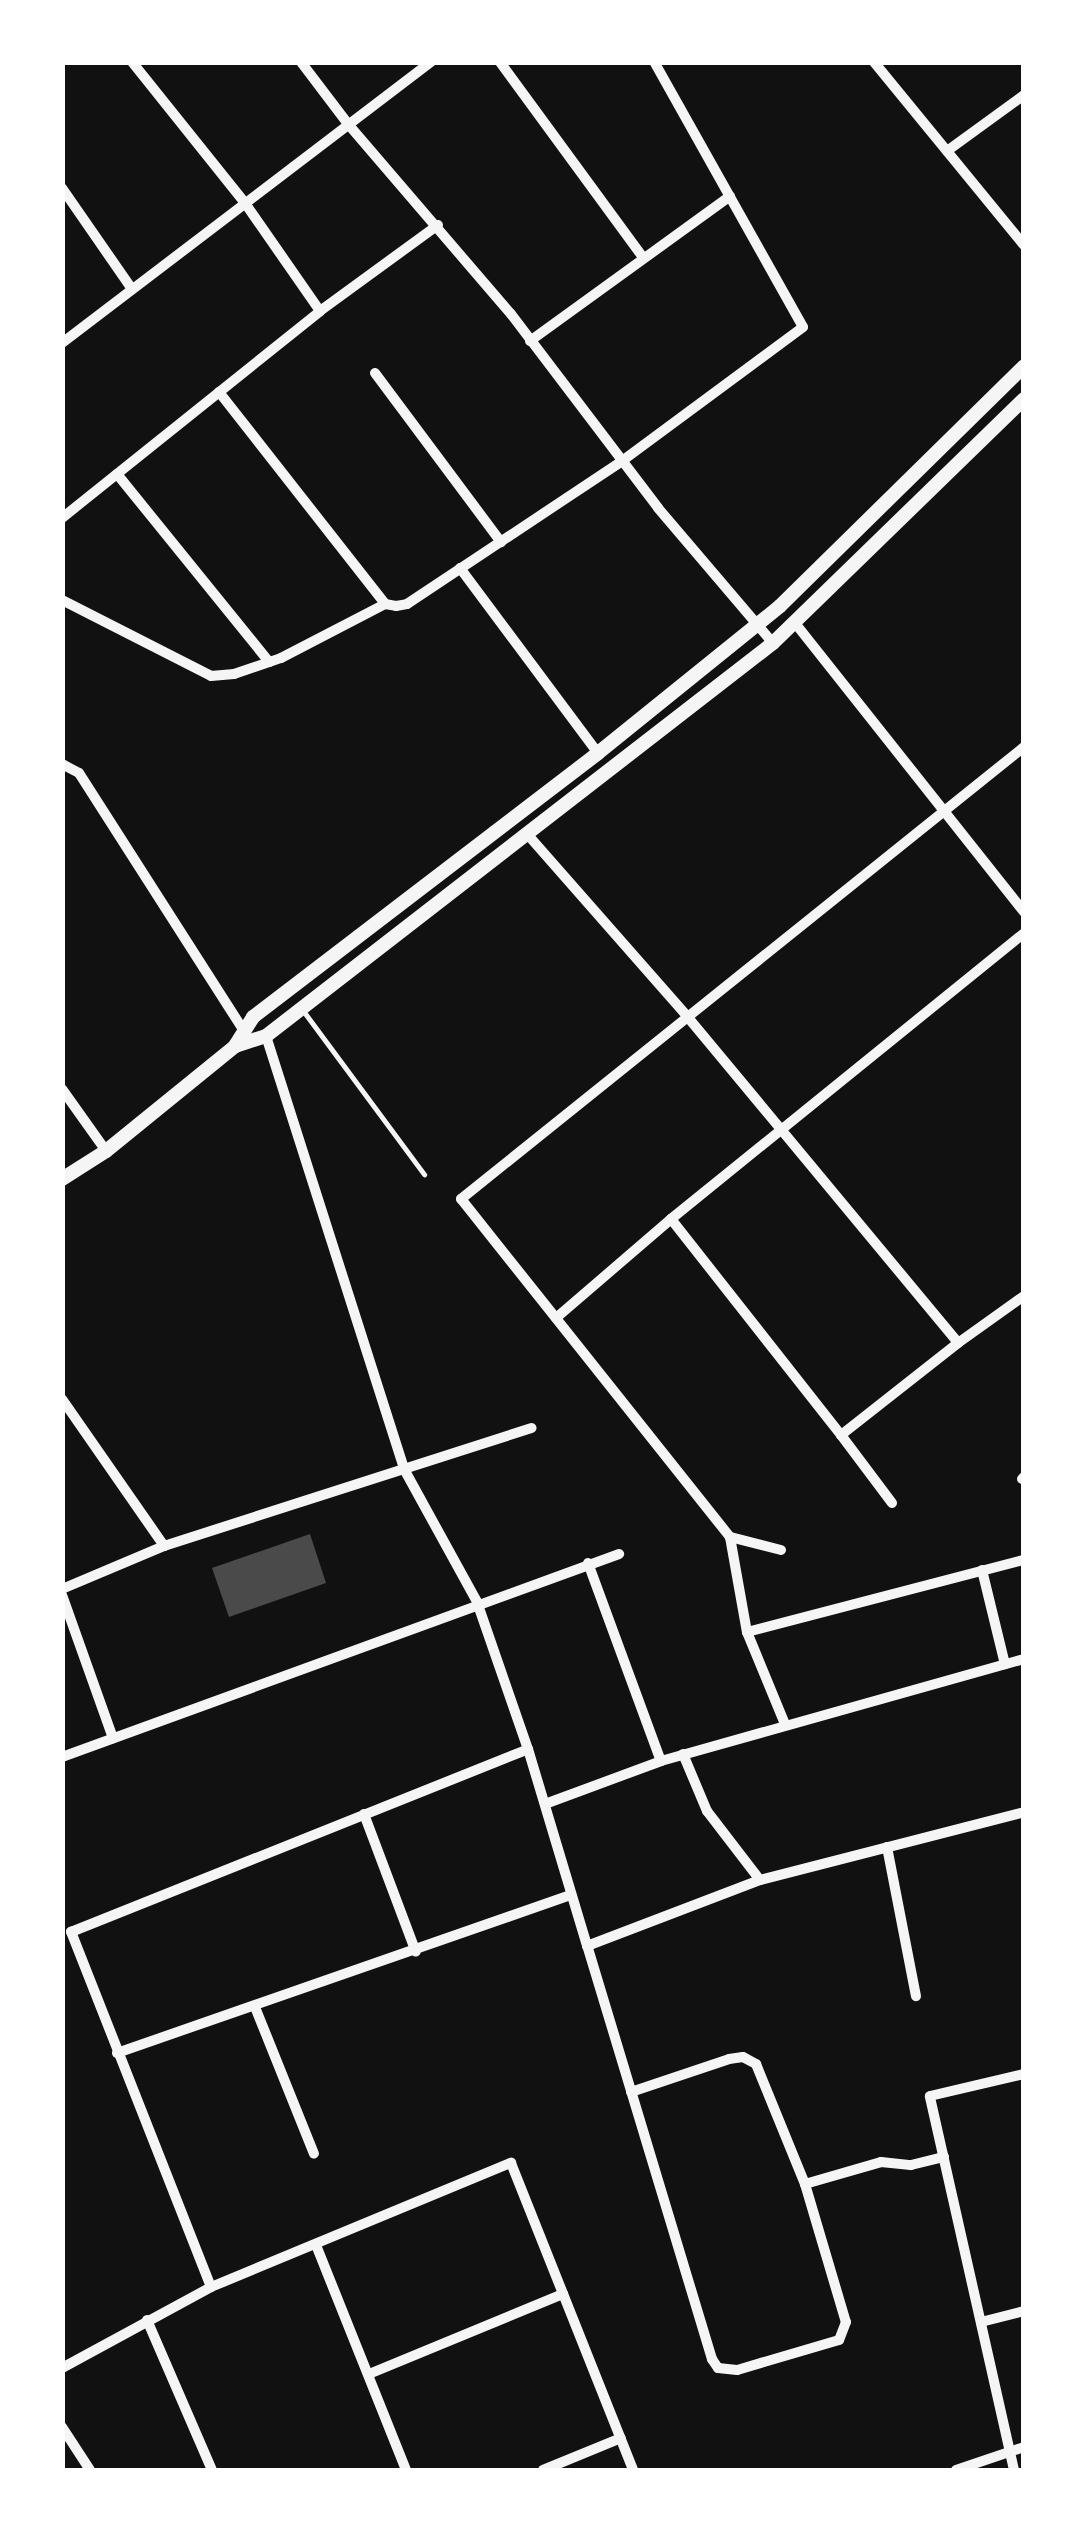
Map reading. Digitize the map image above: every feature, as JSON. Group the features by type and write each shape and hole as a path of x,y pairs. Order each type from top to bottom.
{"street":[{"path":"132,62 245,203 320,311"},
{"path":"302,62 348,124 438,225 622,462 773,643"},
{"path":"62,343 431,62"},
{"path":"500,62 642,256"},
{"path":"62,600 212,676 269,662 385,604 408,604 622,462 802,326 654,62"},
{"path":"874,62 1024,245"},
{"path":"947,151 1024,96"},
{"path":"63,190 132,290"},
{"path":"530,340 730,196"},
{"path":"62,518 320,311 438,225"},
{"path":"235,1046 243,1029 756,625 1024,366"},
{"path":"375,373 501,542"},
{"path":"219,392 385,604"},
{"path":"62,1179 106,1151 235,1046 266,1036 773,643 1024,398"},
{"path":"118,474 269,662"},
{"path":"460,568 598,753"},
{"path":"795,623 1024,912"},
{"path":"785,1724 746,1632 730,1537 461,1199 1024,747"},
{"path":"62,756 66,765 79,773 243,1029"},
{"path":"528,835 686,1016 958,1344"},
{"path":"556,1318 671,1219 1024,933"},
{"path":"266,1036 404,1469 477,1602 528,1749 571,1896 587,1946 632,2092 718,2368 736,2370 839,2340 846,2322 805,2184 764,2075 743,2057 632,2092"},
{"path":"62,1089 106,1151"},
{"path":"671,1219 892,1503"},
{"path":"841,1435 1024,1296"},
{"path":"62,1398 164,1546"},
{"path":"112,1738 62,1592 164,1546 532,1428"},
{"path":"730,1537 781,1550"},
{"path":"62,1757 477,1602 619,1554"},
{"path":"746,1632 1024,1560"},
{"path":"588,1564 661,1761"},
{"path":"982,1570 1005,1664"},
{"path":"545,1804 684,1754 1024,1659"},
{"path":"211,2286 67,1933 528,1749"},
{"path":"684,1754 707,1811 760,1880"},
{"path":"587,1946 760,1880 1024,1812"},
{"path":"364,1814 416,1952"},
{"path":"887,1848 916,1996"},
{"path":"117,2053 571,1896"},
{"path":"255,2007 314,2154"},
{"path":"1014,2470 930,2096 1024,2074"},
{"path":"805,2184 882,2162 911,2164 944,2158"},
{"path":"62,2368 211,2286 511,2163 634,2470"},
{"path":"316,2244 406,2470"},
{"path":"369,2374 563,2294"},
{"path":"982,2322 1024,2311"},
{"path":"147,2320 212,2470"},
{"path":"62,2427 90,2470"},
{"path":"542,2470 620,2438"},
{"path":"956,2470 1024,2447"}],"lane":[{"path":"302,1008 424,1174"}],"building":[{"path":"310,1534 326,1583 229,1617 212,1568"}]}
